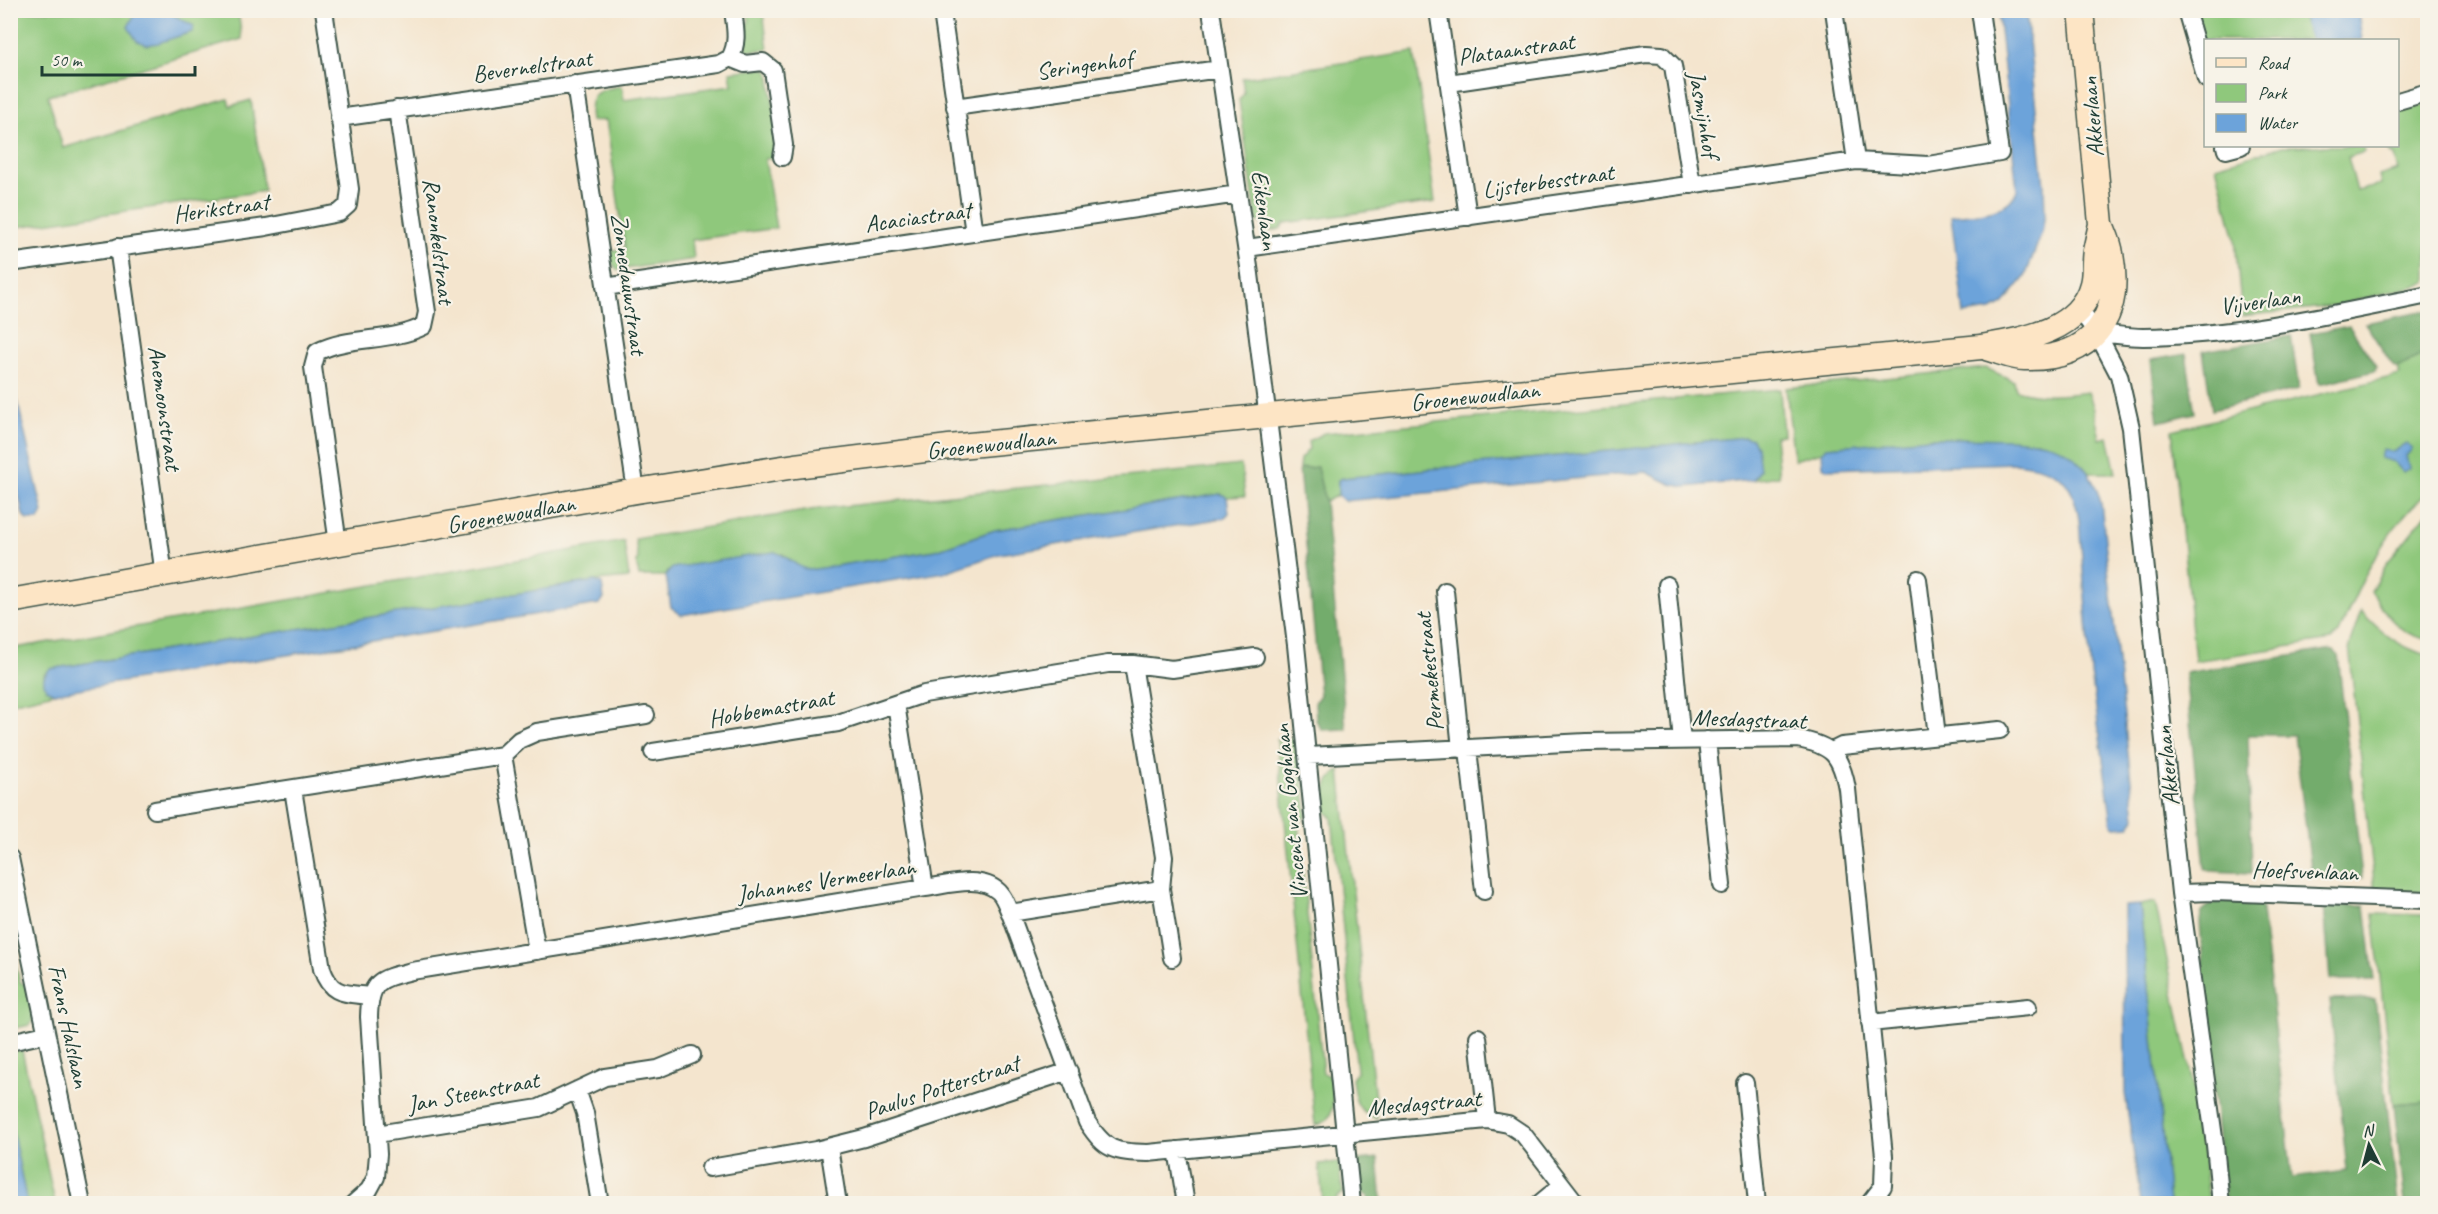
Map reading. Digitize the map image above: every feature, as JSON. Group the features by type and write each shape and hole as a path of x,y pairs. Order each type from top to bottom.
{"street":[{"name":"Herikstraat","path":"10,263 266,227 339,213 348,205 350,189 324,10"},
{"path":"733,10 736,36 735,48 730,58 745,64 762,62 773,70 784,145 782,157"},
{"path":"945,10 943,19 974,233"},
{"name":"Eikenlaan","path":"1211,10 1268,417"},
{"path":"1438,10 1468,217"},
{"path":"1834,10 1856,161"},
{"name":"Lijsterbesstraat","path":"1246,248 1856,161 1928,165 2000,153 1980,10"},
{"name":"Akkerlaan","path":"2081,10 2101,224 2111,252 2113,296 2108,314 2097,333"},
{"path":"2186,10 2204,75"},
{"name":"Plataanstraat","path":"1449,83 1646,54 1662,55"},
{"name":"Jasmijnhof","path":"1662,55 1673,66 1692,185"},
{"name":"Bevernelstraat","path":"339,118 719,64 730,58"},
{"name":"Seringenhof","path":"955,108 1219,69"},
{"name":"Zonnedauwstraat","path":"575,84 636,491"},
{"path":"2399,100 2427,92"},
{"name":"Ranonkelstraat","path":"338,544 313,367 317,352 331,345 407,334 424,326 427,312 397,109"},
{"name":"Acaciastraat","path":"605,287 1238,194"},
{"name":"Akkerlaan","path":"2101,224 2092,285 2079,309 2097,333 2119,375 2131,429 2180,893 2215,1145 2220,1203"},
{"name":"Anemoonstraat","path":"118,247 164,575"},
{"name":"Vijverlaan","path":"2097,333 2141,337 2223,330 2291,322 2427,295"},
{"name":"Groenewoudlaan","path":"10,601 636,491 795,466 949,447 1981,347 2020,340 2040,333 2055,327 2079,309"},
{"name":"Groenewoudlaan","path":"1981,347 2023,358 2043,357 2069,353 2085,345 2097,333"},
{"name":"Vincent van Goghlaan","path":"1268,417 1308,756 1352,1203"},
{"path":"1918,579 1936,736"},
{"path":"1667,585 1682,741"},
{"name":"Permekestraat","path":"1445,591 1484,891"},
{"name":"Hobbemastraat","path":"653,752 838,723 924,694 1108,664 1133,664 1172,669 1254,657"},
{"path":"1133,664 1164,857 1161,889 1172,958"},
{"path":"896,704 925,888"},
{"path":"154,810 503,755 519,740 537,732 646,715"},
{"path":"1833,751 1842,746 2000,730"},
{"name":"Mesdagstraat","path":"1308,756 1586,742 1797,739 1809,741 1833,751 1843,766 1847,789 1884,1156 1883,1186 1869,1203"},
{"path":"1707,740 1722,885"},
{"path":"503,755 537,951"},
{"path":"293,789 322,969 327,983 339,992 370,996 369,1017 377,1134 376,1177 369,1190 353,1203"},
{"name":"Frans Halslaan","path":"10,858 82,1203"},
{"name":"Johannes Vermeerlaan","path":"370,996 384,978 412,971 925,888 984,882 1000,892 1010,913 1087,1122 1099,1139 1118,1152 1148,1153 1346,1134"},
{"path":"1010,913 1161,889"},
{"name":"Hoefsvenlaan","path":"2180,893 2215,892 2427,900"},
{"path":"1870,1023 2028,1007"},
{"path":"10,1042 46,1034"},
{"path":"1478,1037 1486,1120"},
{"name":"Jan Steenstraat","path":"377,1134 539,1108 605,1077 658,1069 692,1055"},
{"name":"Paulus Potterstraat","path":"710,1168 829,1147 864,1138 1069,1071"},
{"path":"1745,1083 1757,1203"},
{"name":"Jan Steenstraat","path":"577,1090 585,1113 600,1203"},
{"name":"Mesdagstraat","path":"1346,1134 1486,1120 1508,1124 1523,1134 1577,1203"},
{"path":"829,1147 838,1203"},
{"path":"1177,1150 1186,1203"},
{"path":"1539,1203 1562,1185"}],"green space":[{"path":"10,11 137,11 128,27 147,45 192,32 166,11 238,11 242,39 48,96 63,148 228,99 230,106 251,100 264,191 11,228"},
{"path":"748,11 763,11 768,49 747,51 744,31 749,21"},
{"path":"2194,11 2301,11 2310,39 2204,39 2204,46"},
{"path":"1414,52 1435,202 1285,223 1280,229 1269,231 1261,222 1257,222 1239,100 1244,93 1242,78"},
{"path":"763,68 769,72 779,145 773,158 765,159 776,228 692,240 694,259 618,270 613,264 610,251 625,248 606,120 591,121 590,104 595,94 622,86 624,100 732,85 730,72"},
{"path":"2427,104 2427,283 2334,306 2242,316 2235,239 2216,166 2280,147 2363,147 2365,152 2348,157 2357,191 2381,185 2379,176 2398,170 2393,153 2390,154 2388,147 2399,147 2399,112"},
{"path":"2427,311 2427,352 2398,368 2393,366 2365,323"},
{"path":"2349,326 2376,366 2375,371 2319,384 2310,333"},
{"path":"2291,336 2299,389 2212,410 2203,351"},
{"path":"2427,352 2427,493 2411,508 2386,540 2365,576 2339,633 2331,640 2195,661 2172,430 2400,375 2398,368"},
{"path":"2186,354 2195,413 2158,422 2151,360"},
{"path":"1986,368 2014,381 2016,390 2025,393 2052,395 2088,392 2100,439 2108,437 2116,473 2089,473 2076,459 2037,441 1930,438 1827,447 1822,452 1794,460 1786,388"},
{"path":"1780,389 1783,435 1775,436 1779,476 1753,480 1758,475 1745,437 1343,478 1338,480 1338,495 1325,502 1317,467 1299,469 1300,459 1309,449 1308,441 1324,433"},
{"path":"1241,465 1245,496 1227,497 1221,494 995,530 936,550 809,570 799,568 783,554 668,571 666,576 639,576 636,561 638,559 635,539 817,509"},
{"path":"1317,467 1325,502 1346,729 1322,730 1316,720 1315,702 1320,695 1299,469"},
{"path":"2427,513 2428,635 2425,639 2407,632 2393,621 2371,591 2387,563"},
{"path":"624,541 629,578 595,581 50,669 44,674 46,689 54,693 11,703 10,649"},
{"path":"2361,611 2391,638 2427,655 2427,893 2375,891 2349,646"},
{"path":"2327,650 2334,651 2338,655 2362,878 2312,875 2294,735 2248,735 2252,873 2209,871 2205,868 2185,673"},
{"path":"1298,738 1307,816 1298,823 1323,1073 1332,1078 1333,1092 1331,1113 1322,1123 1315,1125 1277,740"},
{"path":"1340,770 1377,1118 1370,1116 1360,1108 1355,1097 1352,1078 1357,1071 1332,817 1326,812 1325,799 1328,783"},
{"path":"2222,900 2261,902 2292,1178 2347,1171 2330,1000 2375,999 2398,1203 2225,1203 2208,1037 2200,922 2204,910"},
{"path":"2155,902 2200,1118 2209,1203 2169,1203 2140,905"},
{"path":"2324,905 2365,906 2374,980 2330,980"},
{"path":"2373,914 2427,915 2427,1102 2394,1105"},
{"path":"10,938 20,982 28,986 33,1012 30,1025 11,1029"},
{"path":"22,1050 55,1203 27,1203 11,1124 11,1052"},
{"path":"2427,1102 2427,1203 2405,1203 2394,1105"},
{"path":"1378,1158 1382,1203 1369,1203 1368,1196 1358,1191 1357,1163 1358,1160"},
{"path":"1338,1162 1343,1192 1336,1199 1336,1203 1323,1203 1319,1164"}],"water":[{"path":"137,10 166,11 194,26 192,32 147,45 137,41 128,27"},
{"path":"1998,11 2026,11 2045,213 2042,232 2025,277 2003,304 1992,310 1964,314 1951,216 1980,213 1998,208 2013,198 2017,190"},
{"path":"2301,11 2358,11 2362,39 2310,39"},
{"path":"10,369 43,512 39,520 27,520 23,515 11,459"},
{"path":"1745,437 1752,439 1757,446 1760,470 1753,480 1685,487 1671,484 1646,472 1344,501 1338,495 1338,480 1343,478"},
{"path":"1930,438 2015,439 2048,444 2068,452 2091,478 2101,503 2135,818 2130,826 2115,827 2112,824 2091,673 2079,520 2072,494 2067,485 2052,472 2016,463 1827,469 1823,466 1822,452 1827,447"},
{"path":"2406,444 2412,449 2406,456 2409,468 2403,472 2394,462 2380,458 2382,450 2393,452"},
{"path":"1221,494 1227,497 1229,513 1224,518 999,554 945,572 681,615 671,607 666,576 672,568 774,552 809,570 936,550 995,530"},
{"path":"595,581 602,584 604,599 599,604 54,693 46,689 44,683 44,678 50,669"},
{"path":"2140,905 2169,1203 2141,1203 2125,1093 2124,906"},
{"path":"11,1124 27,1203 11,1203"}]}
